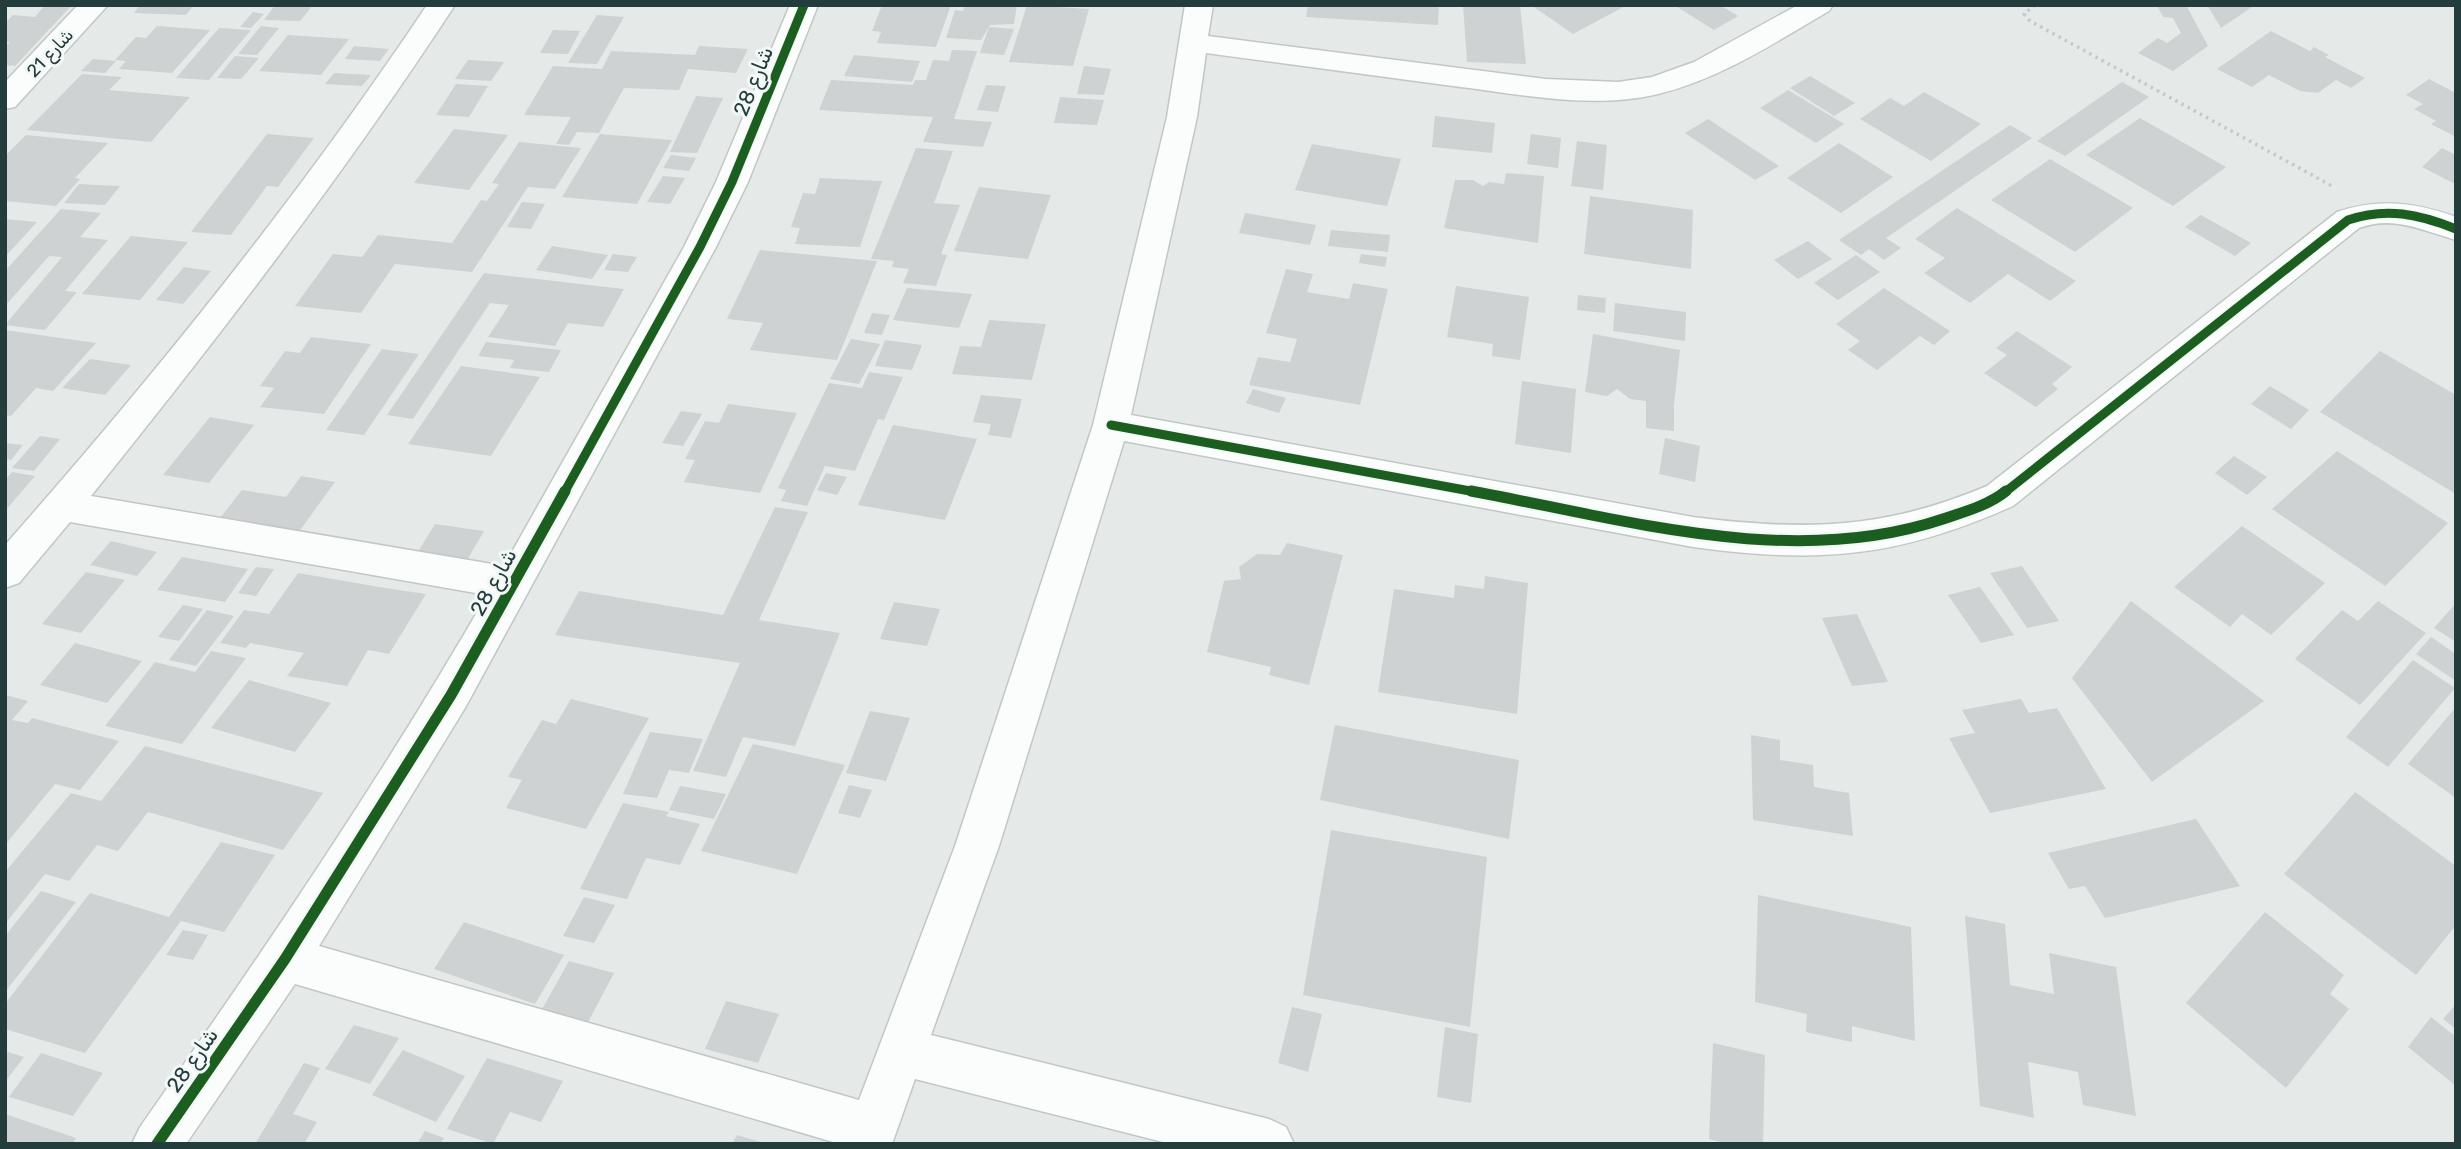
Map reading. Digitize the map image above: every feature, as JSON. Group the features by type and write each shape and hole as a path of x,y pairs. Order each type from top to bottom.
{"street":[{"name":"شارع 21","path":"5,100 94,5"},
{"path":"5,572 62,506 266,254 343,150 441,5"},
{"name":"شارع 28","path":"157,1144 285,959 451,695 700,247 748,144 804,5"},
{"path":"285,959 870,1136 903,1052 1009,748 1111,425 1182,117 1199,5"},
{"path":"1193,43 1534,88 1583,92 1631,90 1674,81 1711,65 1819,5"},
{"path":"1111,425 1693,532 1750,540 1806,543 1861,539 1912,530 1959,515 2000,496 2035,471 2336,227 2362,214 2379,211 2430,218 2456,229"},
{"path":"62,506 514,584"},
{"path":"903,1052 1269,1144"}],"path":[{"path":"2035,5 2024,14 2030,21 2379,211"}],"building":[{"path":"45,5 72,5 15,66 5,65 5,47 10,42 5,42 5,23 13,15 35,17"},
{"path":"140,5 194,5 186,15 134,13"},
{"path":"275,5 313,5 300,21 264,20"},
{"path":"882,5 951,5 936,47 877,43 881,32 872,31"},
{"path":"965,5 1017,5 1014,24 990,25 981,40 946,38 955,10 963,11"},
{"path":"1027,5 1089,9 1073,66 1009,62"},
{"path":"1308,5 1439,5 1438,25 1306,17"},
{"path":"1463,5 1520,5 1526,64 1467,62"},
{"path":"1531,5 1627,5 1573,34"},
{"path":"1674,5 1720,5 1738,16 1714,30"},
{"path":"2157,5 2186,5 2208,46 2173,71 2138,53 2158,38 2167,43 2181,33 2173,18 2163,17"},
{"path":"2207,5 2255,5 2221,28"},
{"path":"253,12 264,14 251,28 240,27"},
{"path":"597,15 624,17 597,64 568,63"},
{"path":"157,26 210,30 172,73 119,69 126,61 115,60 136,37 146,38"},
{"path":"261,26 279,28 257,55 238,54"},
{"path":"989,27 1014,29 1004,55 980,53"},
{"path":"219,28 251,30 209,80 176,78"},
{"path":"553,30 580,31 568,54 540,53"},
{"path":"2271,31 2310,51 2314,47 2329,55 2325,57 2365,78 2351,88 2336,80 2318,93 2300,91 2269,75 2252,87 2217,69"},
{"path":"288,35 349,39 321,75 259,71"},
{"path":"354,46 389,49 380,61 345,59"},
{"path":"699,46 748,49 736,73 688,69 679,90 624,88 599,133 577,132 569,145 556,144 571,117 524,115 553,66 602,69 611,51 695,55"},
{"path":"952,50 977,51 954,119 992,122 983,147 923,142 933,117 819,110 831,80 913,85 915,80 926,80 933,60 949,61"},
{"path":"854,55 920,61 912,82 844,76"},
{"path":"235,56 259,58 241,79 217,78"},
{"path":"93,59 116,61 105,73 81,71"},
{"path":"468,60 504,62 491,81 455,79"},
{"path":"1084,66 1111,69 1104,95 1077,94"},
{"path":"334,73 371,75 362,86 325,84"},
{"path":"82,74 122,77 109,90 190,97 151,142 27,130"},
{"path":"1810,76 1855,103 1834,116 1790,88"},
{"path":"2429,79 2456,93 2456,137 2431,124 2436,121 2414,109 2423,104 2406,95"},
{"path":"2122,82 2149,97 2065,156 2037,141"},
{"path":"456,84 488,86 469,117 436,115"},
{"path":"986,85 1006,86 998,112 977,110"},
{"path":"1788,90 1844,124 1816,143 1760,108"},
{"path":"1924,92 1981,124 1931,161 1860,119 1890,98 1904,106"},
{"path":"696,96 723,98 697,153 670,152"},
{"path":"1060,97 1104,100 1097,125 1054,123"},
{"path":"1435,116 1495,123 1492,153 1432,147"},
{"path":"2140,118 2226,167 2173,206 2086,155"},
{"path":"1708,119 1779,166 1755,180 1685,133"},
{"path":"2010,125 2032,138 1886,238 1901,248 1884,260 1869,249 1861,255 1839,240"},
{"path":"454,129 508,135 469,190 414,183"},
{"path":"267,134 314,138 278,187 267,186 231,235 191,232"},
{"path":"600,134 672,140 637,204 562,197"},
{"path":"1531,134 1561,138 1558,168 1527,164"},
{"path":"26,135 108,143 75,178 80,179 56,206 5,201 5,156"},
{"path":"1577,141 1607,145 1603,190 1571,186"},
{"path":"519,142 581,148 555,189 528,187 472,272 395,264 361,313 295,306 333,254 362,257 378,235 452,243 481,200 487,201 499,184 492,183"},
{"path":"1839,143 1893,177 1841,213 1787,178"},
{"path":"1312,144 1401,159 1387,206 1295,190"},
{"path":"916,148 953,151 934,203 960,205 941,254 947,255 936,286 903,283 909,269 892,267 894,261 871,259"},
{"path":"2442,148 2456,155 2456,180 2453,183 2422,167"},
{"path":"671,155 696,158 689,171 663,168"},
{"path":"2050,159 2133,208 2075,252 1991,200"},
{"path":"1506,173 1544,176 1538,243 1444,228 1455,180 1473,180 1483,186 1489,182 1504,184"},
{"path":"663,176 685,178 670,204 647,202"},
{"path":"820,178 882,181 860,247 795,244 800,228 791,227 803,193 815,194"},
{"path":"79,184 120,186 105,205 64,203"},
{"path":"979,187 1051,195 1028,259 954,251"},
{"path":"1590,196 1693,210 1691,269 1584,254"},
{"path":"522,202 545,204 531,229 507,227"},
{"path":"1957,208 2076,281 2050,301 2008,274 1970,303 1924,273 1945,258 1915,239"},
{"path":"61,209 101,213 80,237 108,240 65,291 77,292 45,330 5,325 62,257 49,256 5,306 5,271"},
{"path":"1245,213 1316,225 1310,245 1239,233"},
{"path":"2201,215 2251,243 2235,256 2185,227"},
{"path":"5,219 37,222 5,257"},
{"path":"1331,230 1390,235 1388,252 1328,246"},
{"path":"131,236 188,242 140,300 82,294"},
{"path":"1808,241 1832,259 1798,279 1774,260"},
{"path":"552,246 608,255 592,279 536,270"},
{"path":"760,250 877,261 837,360 750,350 763,323 727,319"},
{"path":"613,254 637,257 628,272 604,270"},
{"path":"1361,254 1387,257 1385,267 1359,263"},
{"path":"1856,255 1880,272 1838,300 1814,283"},
{"path":"184,267 211,271 183,304 156,300"},
{"path":"1286,269 1313,274 1307,292 1349,299 1353,283 1388,289 1360,405 1249,385 1258,357 1290,362 1297,339 1266,333"},
{"path":"484,273 624,289 603,327 568,323 555,346 488,337 509,305 490,303 413,419 387,415"},
{"path":"1456,286 1529,297 1520,360 1492,356 1493,344 1447,337"},
{"path":"907,288 972,294 959,328 893,320"},
{"path":"1884,288 1950,331 1934,345 1920,336 1877,370 1848,350 1860,341 1836,324"},
{"path":"1578,295 1606,298 1605,313 1577,310"},
{"path":"1615,303 1686,312 1685,341 1613,331"},
{"path":"872,313 890,315 882,335 864,333"},
{"path":"989,320 1046,324 1032,380 952,374 960,346 981,347"},
{"path":"5,330 96,343 53,391 36,388 11,416 5,415"},
{"path":"2017,331 2072,367 2052,384 2058,389 2036,407 1984,373 2007,355 1996,348"},
{"path":"1593,334 1680,350 1674,431 1646,428 1646,401 1630,399 1617,389 1607,396 1585,392"},
{"path":"311,337 371,344 324,414 260,407 274,388 260,386 285,351 300,353"},
{"path":"851,339 880,344 859,384 830,379"},
{"path":"885,340 922,345 912,370 875,366"},
{"path":"486,342 561,350 549,372 510,368 514,360 478,356"},
{"path":"382,349 419,354 364,435 326,430"},
{"path":"2380,351 2456,395 2456,494 2320,412"},
{"path":"90,359 131,365 105,395 62,388"},
{"path":"461,366 540,377 491,456 408,444"},
{"path":"869,372 903,377 884,420 878,419 855,471 825,466 807,506 781,501 786,490 778,488 829,383 862,388"},
{"path":"1522,381 1576,389 1571,453 1515,444"},
{"path":"2270,386 2309,410 2291,429 2251,404"},
{"path":"1253,389 1286,398 1279,413 1246,403"},
{"path":"981,395 1022,399 1011,438 988,435 991,424 973,422"},
{"path":"728,404 797,413 760,493 684,482 695,460 685,459 705,421 719,423"},
{"path":"681,411 702,414 683,446 662,443"},
{"path":"210,417 254,425 209,483 163,475"},
{"path":"893,425 977,439 945,520 858,505"},
{"path":"40,436 60,439 34,471 12,468"},
{"path":"1665,438 1700,446 1695,482 1659,474"},
{"path":"5,443 23,445 11,460 5,459"},
{"path":"2337,451 2448,523 2385,586 2272,509"},
{"path":"2234,456 2267,477 2247,495 2215,473"},
{"path":"12,472 35,476 5,511 5,480"},
{"path":"826,473 847,477 837,495 817,490"},
{"path":"301,476 335,482 298,533 220,518 242,490 286,497"},
{"path":"775,507 808,512 759,620 840,633 795,746 743,737 726,777 693,771 740,663 555,635 579,591 723,615"},
{"path":"435,524 484,531 466,562 416,555"},
{"path":"2242,526 2325,583 2271,635 2242,614 2230,627 2174,587"},
{"path":"111,541 157,552 137,576 90,565"},
{"path":"1287,543 1343,555 1309,685 1269,675 1271,667 1207,652 1224,581 1241,579 1239,567 1257,554 1280,555"},
{"path":"182,557 248,569 225,602 157,590"},
{"path":"2022,566 2059,621 2027,628 1990,573"},
{"path":"256,567 274,569 256,596 238,593"},
{"path":"86,572 125,580 81,633 42,624"},
{"path":"298,573 426,594 389,654 368,650 347,686 287,676 304,653 250,643 246,648 220,643 244,610 269,614"},
{"path":"1485,576 1528,583 1517,714 1378,692 1394,589 1454,598 1455,585 1484,589"},
{"path":"1980,587 2014,635 1981,643 1948,595"},
{"path":"2131,601 2264,701 2152,782 2072,678"},
{"path":"2378,601 2426,633 2360,705 2295,659 2342,610 2358,621"},
{"path":"894,602 940,609 927,646 880,639"},
{"path":"2456,603 2456,642 2434,628"},
{"path":"183,605 203,609 179,641 158,637"},
{"path":"207,610 234,616 196,666 169,660"},
{"path":"1857,614 1888,682 1852,686 1822,618"},
{"path":"2431,637 2456,654 2456,681 2416,654"},
{"path":"75,643 142,661 107,703 40,685"},
{"path":"211,651 246,658 182,744 105,726 155,662 195,672"},
{"path":"2413,660 2455,688 2388,767 2346,737"},
{"path":"249,680 331,703 295,752 211,728"},
{"path":"5,695 28,701 12,720 28,723 32,718 119,741 80,790 55,784 5,845"},
{"path":"571,699 649,718 586,829 506,808 522,780 508,777 525,748 542,720 556,724"},
{"path":"2021,699 2029,713 2057,708 2106,789 1990,813 1949,738 1975,733 1962,710"},
{"path":"2456,707 2456,798 2408,764"},
{"path":"870,711 910,718 886,781 846,773"},
{"path":"1335,725 1519,760 1509,839 1320,800"},
{"path":"650,732 703,739 689,773 669,770 657,798 623,794"},
{"path":"1751,735 1780,740 1780,760 1813,765 1814,787 1849,793 1853,836 1753,820"},
{"path":"753,744 845,765 797,874 701,851"},
{"path":"145,746 323,793 283,850 148,812 118,851 97,845 69,881 45,874 5,924 5,872 71,793 101,801"},
{"path":"849,785 872,790 860,818 838,813"},
{"path":"680,786 726,794 714,819 669,810"},
{"path":"2355,792 2456,866 2456,925 2416,975 2284,874"},
{"path":"623,803 669,812 666,816 700,824 680,865 646,858 627,899 580,889"},
{"path":"2196,819 2240,886 2105,918 2085,886 2069,889 2048,853"},
{"path":"1331,830 1487,857 1470,1027 1303,995"},
{"path":"221,842 275,855 224,932 181,921 85,1053 5,1029 5,1004 90,893 169,917"},
{"path":"41,891 76,902 5,992 5,936"},
{"path":"1758,895 1911,927 1915,1041 1852,1026 1852,1042 1806,1032 1807,1014 1755,1002"},
{"path":"584,897 615,905 594,943 563,936"},
{"path":"2265,912 2344,975 2330,994 2349,1009 2286,1088 2186,1003"},
{"path":"1965,916 2005,924 2010,985 2054,994 2049,953 2116,967 2136,1116 2083,1105 2078,1072 2028,1062 2034,1118 1980,1106"},
{"path":"464,922 564,955 535,1004 434,969"},
{"path":"183,930 208,935 193,960 166,955"},
{"path":"569,961 614,973 587,1024 541,1011"},
{"path":"726,1001 779,1014 758,1063 705,1049"},
{"path":"2456,1004 2456,1029 2443,1019"},
{"path":"1292,1007 1322,1014 1308,1072 1278,1063"},
{"path":"2431,1017 2456,1037 2456,1086 2408,1047"},
{"path":"354,1025 399,1038 370,1084 325,1069"},
{"path":"1445,1027 1478,1034 1471,1103 1437,1097"},
{"path":"1713,1043 1765,1055 1763,1144 1728,1144 1709,1139"},
{"path":"403,1050 465,1076 436,1122 372,1095"},
{"path":"5,1051 24,1057 5,1082"},
{"path":"41,1053 103,1073 73,1116 9,1097"},
{"path":"487,1058 563,1081 541,1122 510,1112 493,1144 447,1129"},
{"path":"304,1063 320,1068 293,1114 317,1122 304,1144 255,1144"},
{"path":"5,1114 76,1138 72,1144 5,1144"},
{"path":"425,1131 444,1138 440,1144 417,1144"},
{"path":"737,1135 764,1143 764,1144 732,1144"}],"cycle path":[{"path":"157,1144 285,959 451,695 700,247 732,182 804,5"},
{"path":"1111,425 1693,532 1774,541 1850,540 1923,526 2000,496 2348,220 2375,213 2402,213 2456,229"}]}
